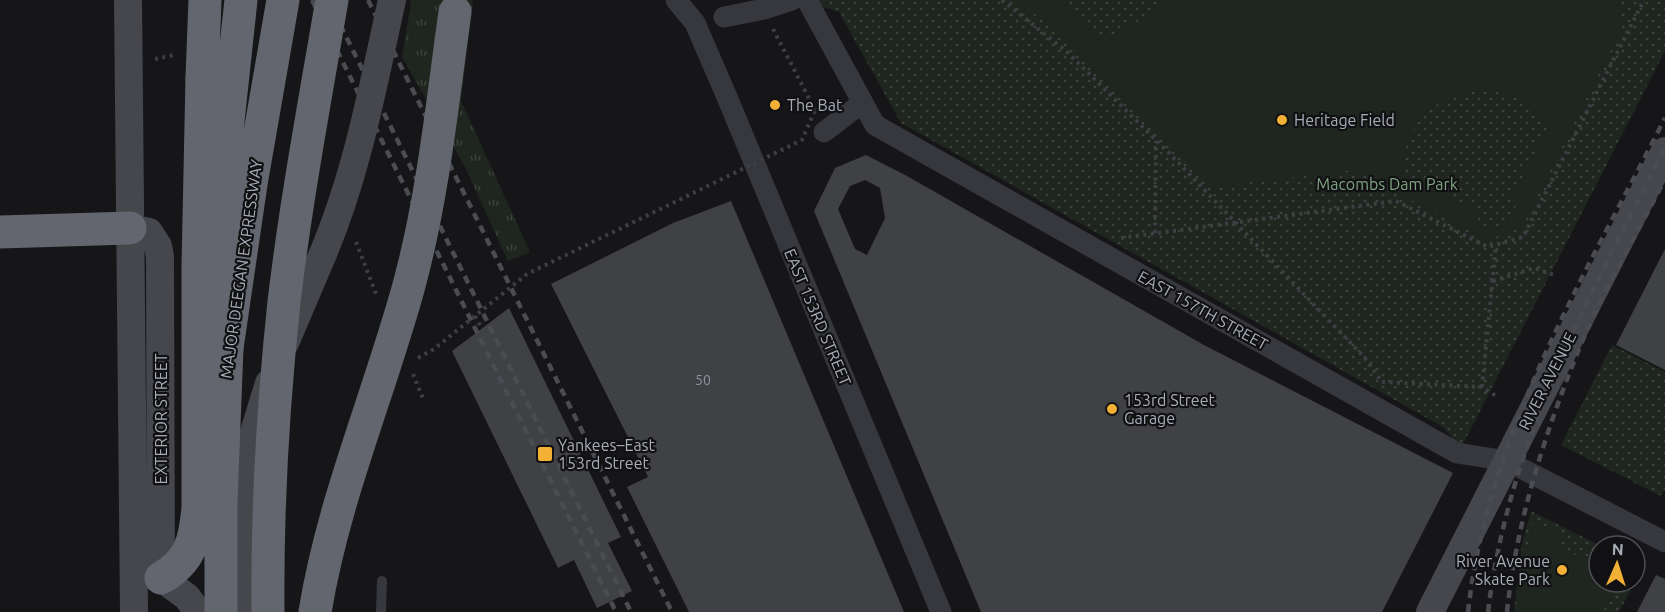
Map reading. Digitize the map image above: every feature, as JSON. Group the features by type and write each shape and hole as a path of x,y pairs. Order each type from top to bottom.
{"highway":[{"path":"147,579 177,568 187,555 195,535 198,508 198,266 205,0"},
{"path":"227,348 212,270 241,0"},
{"name":"MAJOR DEEGAN EXPRESSWAY","path":"221,612 221,500 227,348 283,0"},
{"path":"268,612 270,480 275,392 283,313 296,213 332,0"},
{"path":"315,612 334,522 407,292 422,231 433,170 456,4"},
{"path":"0,232 130,228"}],"main road":[{"path":"128,0 130,228"},
{"path":"244,612 246,485 254,432 271,379 334,229 353,171 392,0"},
{"name":"RIVER AVENUE","path":"1430,612 1665,151"},
{"name":"EXTERIOR STREET","path":"130,228 149,232 158,246 160,257 147,579 134,612"},
{"path":"147,579 187,597 198,612"}],"street":[{"path":"724,17 764,9 792,0"},
{"name":"EAST 157TH STREET","path":"807,0 875,125 1457,453 1507,461 1665,542"},
{"name":"EAST 153RD STREET","path":"681,2 695,23 941,612"},
{"path":"824,132 862,103"}],"lane":[{"path":"381,612 382,581"}],"path":[{"path":"1002,0 1067,52 1156,141 1364,357 1382,382 1482,387 1496,396"},
{"path":"1107,255 1117,238 1396,201 1488,247 1523,237 1644,0"},
{"path":"408,363 435,349 527,274 802,140 815,110 779,42"},
{"path":"1155,233 1156,141"},
{"path":"1482,387 1496,245"},
{"path":"1494,281 1534,268 1557,276"},
{"path":"475,316 482,328"},
{"path":"412,372 424,401"}],"green space":[{"path":"410,0 473,0 461,101 530,252 508,261 465,167 402,57"},
{"name":"Macombs Dam Park","path":"800,0 1665,0 1665,51 1461,448 1443,427 901,123 839,12"},
{"name":"Heritage Field","path":"1017,0 1061,0 1100,41 1133,25 1160,0 1618,0 1622,28 1521,228 1487,240 1354,170 1212,187 1057,32","holes":["1480,90 1519,100 1535,111 1549,126 1510,202 1516,206 1504,227 1490,230 1476,223 1481,213 1403,173 1408,140 1424,115 1448,98"]},
{"path":"1612,345 1665,372 1665,489 1661,496 1561,445"},
{"name":"River Avenue Skate Park","path":"1531,511 1587,539 1587,594 1629,594 1619,612 1514,612 1522,544"},
{"name":"River Avenue Skate Park","path":"1533,522 1562,533 1560,553 1587,556 1587,594 1612,594 1603,612 1519,612 1521,585"}],"building":[{"name":"153rd Street Garage","path":"866,155 1204,345 1453,473 1382,612 981,612 814,211 835,168","holes":["865,180 880,188 885,218 867,255 855,249 838,209 850,186"]},
{"path":"731,201 904,612 689,612 627,487 648,477 551,284 673,223"},
{"path":"1665,249 1665,370 1616,345"},
{"path":"509,308 621,537 608,543 632,591 597,608 574,560 558,568 452,351"},
{"path":"1656,575 1665,579 1665,612 1637,612"}],"railway":[{"path":"312,0 616,612"},
{"path":"328,0 631,612"},
{"path":"368,0 672,612"},
{"path":"1468,612 1479,546 1496,481 1518,418 1573,296 1665,118"},
{"path":"1488,612 1498,550 1513,489 1533,430 1581,316 1665,148"},
{"path":"1507,612 1524,513 1565,385 1597,309 1665,179"}],"place":[{"name":"The Bat","path":"775,105"},
{"name":"Heritage Field","path":"1282,120"},
{"name":"153rd Street Garage","path":"1112,409"},
{"name":"Yankees–East 153rd Street","path":"545,454"},
{"name":"River Avenue Skate Park","path":"1562,570"}]}
